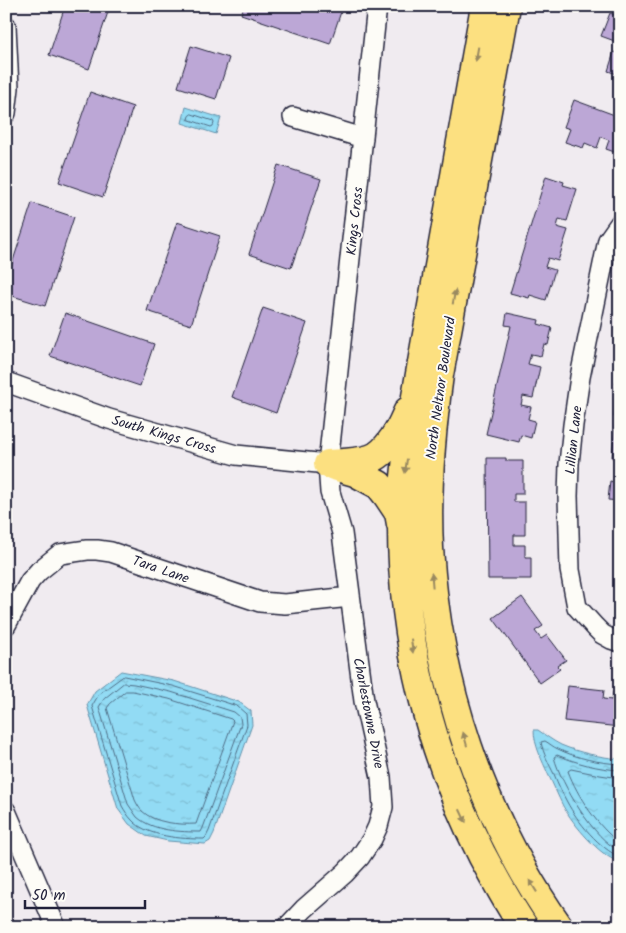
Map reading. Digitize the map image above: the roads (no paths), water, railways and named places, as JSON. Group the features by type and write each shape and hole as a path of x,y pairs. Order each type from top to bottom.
{"main road":[{"name":"North Neltnor Boulevard","path":"485,6 411,425 404,476 402,526 404,575 415,665 426,711 445,771 473,837 524,927"},
{"name":"North Neltnor Boulevard","path":"506,6 437,393 430,460 429,548 435,608 443,653 450,688 468,748 489,803 510,846 559,927"},
{"path":"328,464 372,459 384,449 395,436 405,418 418,384"},
{"path":"328,464 355,472 379,485 399,512 402,526"}],"street":[{"name":"Kings Cross","path":"328,464 377,6"},
{"path":"6,26 9,88 6,113"},
{"path":"292,117 363,138"},
{"name":"Lillian Lane","path":"620,223 608,240 580,377 572,425 568,496 570,570 577,606 602,634 620,642"},
{"name":"South Kings Cross","path":"6,382 109,419 236,455 328,464"},
{"name":"Charlestowne Drive","path":"287,927 360,857 378,826 383,807 381,777 364,701 342,532 330,492 328,464"},
{"name":"Tara Lane","path":"6,625 30,581 39,571 60,554 87,550 111,552 260,602 285,604 350,596"},
{"path":"6,811 56,927"}],"water":[{"path":"186,107 221,118 216,134 182,123"},
{"path":"121,671 174,681 239,702 251,711 252,725 214,833 210,841 205,844 168,841 146,836 129,824 118,809 87,705 95,691"},
{"path":"534,730 538,730 561,745 575,750 620,759 620,862 604,854 596,847 580,830 568,813 541,758 535,741"}]}
